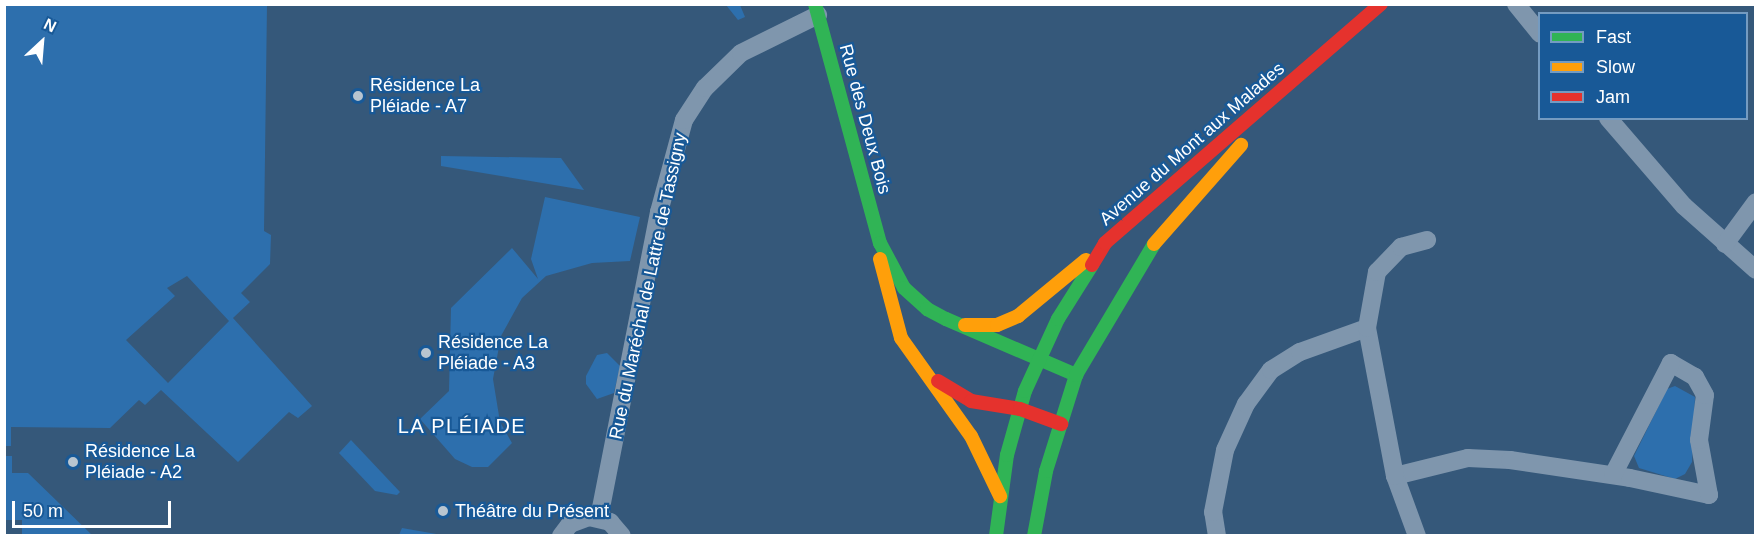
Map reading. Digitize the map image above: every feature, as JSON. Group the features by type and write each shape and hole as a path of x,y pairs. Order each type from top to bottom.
{"street":[{"name":"Avenue du Mont aux Malades","path":"996,536 1000,496 1020,409 1039,359 1105,243 1382,4"},
{"path":"1516,4 1538,33"},
{"name":"Rue des Deux Bois","path":"816,10 880,243 904,288 915,299 958,325 1076,375"},
{"name":"Rue du Maréchal de Lattre de Tassigny","path":"599,518 652,246 676,139 684,120 705,88 741,52 816,10"},
{"name":"Avenue du Mont aux Malades","path":"1034,536 1046,471 1076,375 1097,335 1161,234 1194,194 1352,31"},
{"path":"1610,120 1662,182 1755,270"},
{"path":"1725,244 1755,202"},
{"path":"1417,536 1395,476 1367,328 1377,272 1401,247 1427,240"},
{"name":"Rue des Deux Bois","path":"880,243 880,270 894,323 905,345 971,436 1000,496"},
{"path":"958,325 997,325 1018,316 1105,243"},
{"path":"1217,536 1213,512 1225,450 1246,404 1271,370 1300,352 1367,328"},
{"path":"1395,476 1468,458 1613,476 1709,495 1700,440 1705,395 1695,377 1671,363 1613,476"},
{"name":"Rue des Deux Bois","path":"927,375 971,401 1020,409 1061,423"},
{"path":"561,536 579,519 599,518 610,522 622,536"}],"shaded area":[{"path":"5,4 267,5 264,231 271,235 270,264 241,293 250,302 233,318 312,406 298,418 289,412 238,462 161,390 145,405 139,400 110,428 11,427 11,446 5,446","holes":["187,276 229,321 168,383 126,340 175,296 167,288"]},
{"path":"726,5 740,5 745,17 738,20"},
{"path":"441,156 561,158 584,190 441,166"},
{"path":"545,197 640,217 630,261 592,263 546,276 522,298 501,336 493,379 500,422 512,443 488,467 472,467 455,459 420,419 449,391 451,308 512,248 538,279 531,259"},
{"path":"607,353 620,366 614,393 597,399 586,384 586,376 597,355"},
{"path":"1675,386 1695,397 1692,462 1685,474 1675,479 1639,468 1634,456 1667,389"},
{"path":"351,440 400,492 397,495 375,491 339,453"},
{"path":"5,456 12,456 12,473 28,473 92,535 22,535 22,520 5,520"},
{"path":"402,528 442,535 399,535"}],"traffic: fast":[{"path":"815,4 880,243 904,288 927,309 946,319 1076,375"},
{"path":"1034,536 1046,471 1076,375 1154,244"},
{"path":"996,536 1007,455 1025,391 1058,319 1092,265"}],"traffic: slow":[{"path":"1154,244 1241,145"},
{"path":"880,259 901,338 971,436 1000,496"},
{"path":"965,325 997,325 1018,316 1086,260"}],"traffic: jam":[{"path":"1092,265 1105,243 1381,4"},
{"path":"938,381 971,401 1020,409 1061,424"}],"place":[{"name":"Résidence La Pléiade - A7","path":"358,96"},
{"name":"Résidence La Pléiade - A3","path":"426,353"},
{"name":"Résidence La Pléiade - A2","path":"73,462"},
{"name":"Théâtre du Présent","path":"443,511"}],"district":[{"name":"LA PLÉIADE","path":"462,426"}]}
